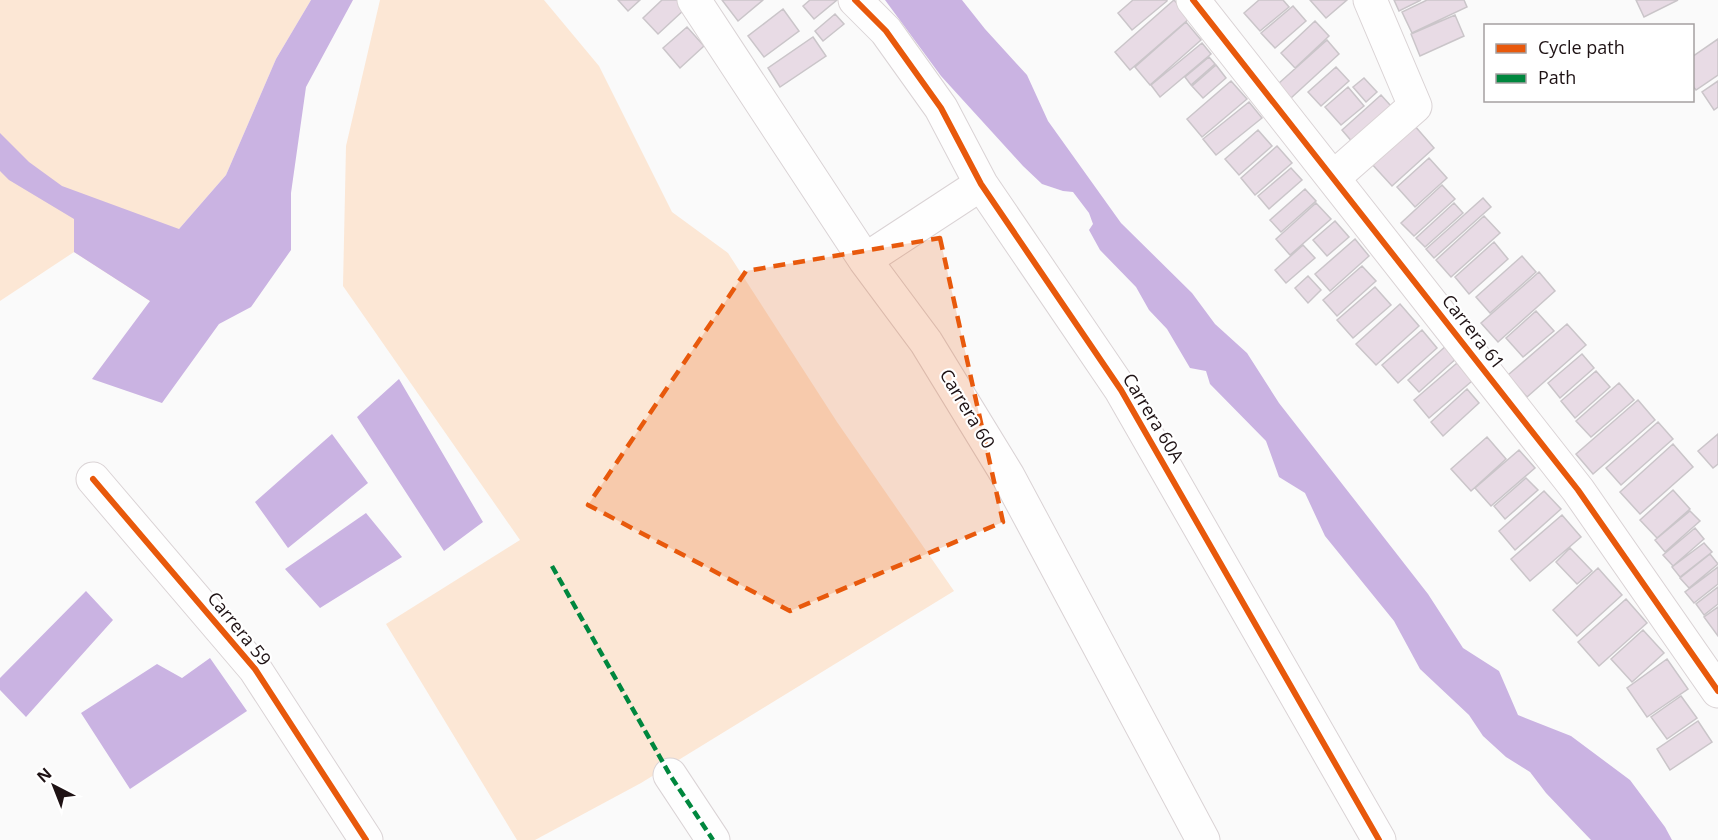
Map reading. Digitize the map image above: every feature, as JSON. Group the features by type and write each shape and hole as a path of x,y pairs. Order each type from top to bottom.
{"street":[{"name":"Carrera 60","path":"694,0 865,260 926,342 1008,476 1203,840"},
{"name":"Carrera 60A","path":"855,0 886,31 941,108 981,184 1121,390 1379,840"},
{"name":"Carrera 61","path":"1193,0 1578,490 1718,691"},
{"path":"1333,178 1415,106 1370,0"},
{"path":"865,260 981,184"},
{"name":"Carrera 59","path":"93,479 255,669 366,840"},
{"path":"670,775 713,840"}],"highlighted area":[{"path":"940,238 1003,522 790,611 588,505 746,271"}],"shaded area":[{"path":"0,0 311,0 276,59 226,175 179,229 150,301 74,252 0,301"},
{"path":"311,0 353,0 306,87 291,193 291,250 251,307 219,324 162,403 92,379 150,301 74,252 74,219 9,180 0,171 0,133 29,162 62,186 179,229 226,175 276,59"},
{"path":"380,0 544,0 599,66 672,212 728,253 837,422 954,591 641,783 535,840 517,840 386,624 520,540 343,286 346,146"},
{"path":"885,0 962,0 1027,75 1048,121 1121,223 1192,293 1215,324 1247,353 1279,403 1428,594 1463,648 1499,671 1518,715 1571,736 1630,780 1672,840 1591,840 1546,793 1530,772 1506,757 1483,736 1469,715 1420,669 1394,621 1325,536 1305,493 1279,477 1266,441 1210,384 1206,371 1190,368 1167,329 1149,310 1136,287 1100,250 1089,230 1093,224 1089,213 1073,192 1042,184 1023,166 941,76"},
{"path":"399,379 483,522 444,551 357,417"},
{"path":"332,434 368,483 288,548 255,502"},
{"path":"366,513 402,557 320,608 285,569"},
{"path":"86,591 113,620 26,717 0,690 0,678"},
{"path":"210,658 247,711 130,789 81,713 157,664 182,678"}],"building":[{"path":"618,0 640,0 628,11"},
{"path":"662,0 677,0 685,9 658,34 643,18"},
{"path":"722,0 763,0 738,21"},
{"path":"810,0 837,0 814,19 803,6"},
{"path":"1133,0 1167,1 1132,30 1118,13"},
{"path":"1174,0 1190,18 1130,70 1115,52"},
{"path":"1259,0 1283,0 1289,7 1260,31 1244,13"},
{"path":"1310,0 1347,0 1326,18"},
{"path":"1394,0 1421,0 1399,11"},
{"path":"1427,0 1464,0 1467,7 1412,33 1402,12"},
{"path":"1636,0 1678,0 1644,17"},
{"path":"1293,6 1306,21 1275,48 1261,33"},
{"path":"783,9 799,31 764,57 748,36"},
{"path":"835,14 844,24 823,41 815,31"},
{"path":"1455,15 1464,36 1420,56 1411,34"},
{"path":"1315,21 1329,36 1295,68 1281,53"},
{"path":"1186,22 1201,40 1150,85 1135,67"},
{"path":"687,27 704,46 680,68 663,48"},
{"path":"813,37 826,56 780,87 768,68"},
{"path":"1718,39 1718,75 1696,90 1694,88 1694,56"},
{"path":"1327,40 1339,54 1291,98 1278,84"},
{"path":"1202,43 1211,54 1160,97 1151,85"},
{"path":"1209,57 1215,64 1191,85 1185,77"},
{"path":"1216,65 1226,78 1203,98 1192,86"},
{"path":"1336,67 1349,81 1321,106 1308,92"},
{"path":"1364,78 1377,92 1366,102 1353,87"},
{"path":"1231,81 1247,99 1202,137 1187,119"},
{"path":"1718,81 1718,107 1714,110 1702,92"},
{"path":"1348,87 1364,106 1341,125 1325,107"},
{"path":"1381,95 1400,116 1360,151 1342,130"},
{"path":"1249,102 1262,118 1216,155 1203,139"},
{"path":"1414,125 1434,148 1392,186 1371,163"},
{"path":"1258,130 1272,146 1239,175 1225,159"},
{"path":"1277,146 1292,163 1255,195 1241,178"},
{"path":"1429,158 1447,178 1415,207 1397,187"},
{"path":"1291,168 1302,180 1269,209 1258,196"},
{"path":"1442,185 1455,199 1414,236 1401,223"},
{"path":"1305,189 1316,201 1281,232 1270,220"},
{"path":"1483,198 1491,207 1434,258 1426,249"},
{"path":"1316,203 1331,219 1290,255 1276,239"},
{"path":"1454,203 1463,213 1425,247 1416,238"},
{"path":"1484,216 1500,233 1451,277 1436,260"},
{"path":"1335,221 1349,237 1327,256 1313,240"},
{"path":"1355,239 1369,256 1330,291 1315,274"},
{"path":"1494,242 1508,259 1469,294 1455,277"},
{"path":"1303,245 1315,258 1286,283 1275,270"},
{"path":"1522,256 1536,272 1490,313 1476,297"},
{"path":"1362,266 1376,281 1337,316 1323,300"},
{"path":"1539,272 1555,291 1498,342 1481,323"},
{"path":"1308,276 1321,290 1308,303 1295,288"},
{"path":"1375,287 1391,305 1353,338 1337,320"},
{"path":"1400,304 1419,326 1376,365 1356,344"},
{"path":"1536,311 1554,331 1523,357 1506,338"},
{"path":"1567,324 1586,345 1527,397 1508,375"},
{"path":"1422,330 1437,348 1398,383 1382,365"},
{"path":"1447,345 1458,357 1419,392 1408,380"},
{"path":"1582,354 1594,368 1560,398 1548,383"},
{"path":"1457,363 1472,381 1429,418 1414,400"},
{"path":"1596,371 1610,387 1575,418 1561,401"},
{"path":"1619,383 1634,400 1591,437 1576,421"},
{"path":"1467,389 1479,403 1443,436 1431,422"},
{"path":"1638,400 1655,420 1593,474 1576,454"},
{"path":"1658,422 1673,439 1621,485 1606,468"},
{"path":"1718,434 1718,464 1713,468 1698,451"},
{"path":"1487,437 1506,459 1471,491 1451,469"},
{"path":"1673,444 1693,467 1640,514 1620,492"},
{"path":"1519,450 1535,468 1491,506 1475,488"},
{"path":"1526,478 1538,490 1505,519 1494,506"},
{"path":"1673,490 1690,509 1657,538 1640,520"},
{"path":"1544,491 1561,509 1515,550 1499,531"},
{"path":"1690,511 1700,521 1665,552 1655,540"},
{"path":"1562,515 1581,537 1530,581 1511,559"},
{"path":"1695,528 1704,539 1673,566 1663,555"},
{"path":"1704,543 1712,552 1680,577 1672,567"},
{"path":"1570,548 1592,571 1577,584 1556,562"},
{"path":"1710,554 1718,564 1689,588 1680,578"},
{"path":"1718,567 1718,584 1694,603 1685,592"},
{"path":"1598,568 1622,595 1577,636 1553,610"},
{"path":"1718,587 1718,604 1704,615 1696,604"},
{"path":"1626,599 1647,623 1599,666 1578,642"},
{"path":"1718,607 1718,636 1704,617"},
{"path":"1643,630 1664,653 1632,682 1611,659"},
{"path":"1667,659 1688,689 1647,717 1627,688"},
{"path":"1681,696 1697,718 1667,739 1651,717"},
{"path":"1698,721 1712,742 1670,770 1657,749"}],"marked path":[{"path":"552,566 670,775 713,840"}],"cycle path":[{"path":"855,0 886,31 941,108 981,184 1121,390 1379,840"},
{"path":"1193,0 1578,490 1718,691"},
{"path":"93,479 255,669 366,840"}]}
